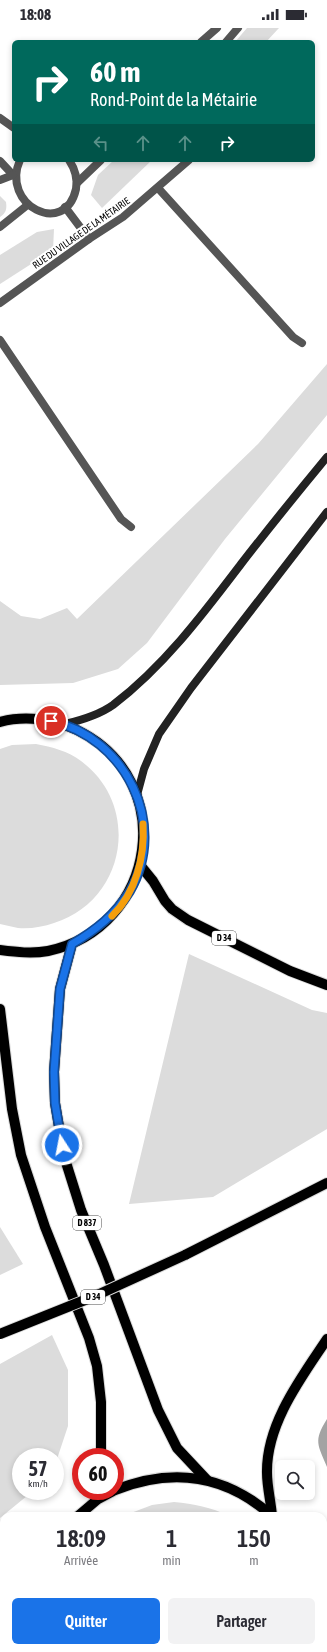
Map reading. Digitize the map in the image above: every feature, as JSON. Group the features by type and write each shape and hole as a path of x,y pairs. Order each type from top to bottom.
{"main road":[{"path":"65,724 87,719 112,706 152,670 189,632 271,525 327,457"},
{"path":"137,795 144,769 159,734 191,688 327,512"},
{"path":"0,722 10,719 38,718 65,724 88,736 109,752 126,772 137,795 143,818 144,842 140,865 130,890 115,912 95,931 72,944 48,951 23,953 0,950"},
{"name":"D 34","path":"140,865 153,881 165,901 188,920 290,971 327,985"},
{"name":"D 837","path":"72,944 60,989 54,1072 55,1103 64,1156 81,1210 104,1265 158,1410 177,1448 207,1480"},
{"path":"0,1009 12,1108 20,1155 45,1227 89,1338 97,1366 100,1402 101,1448"},
{"name":"D 34","path":"0,1334 95,1296 185,1256 327,1183"},
{"path":"272,1512 267,1473 269,1452 276,1429 290,1398 327,1339"},
{"path":"124,1487 150,1478 182,1477 207,1480 242,1494 268,1512"},
{"path":"82,1512 94,1500"}],"street":[{"path":"203,40 217,28"},
{"path":"228,40 238,28"},
{"path":"0,118 12,127"},
{"path":"0,161 13,175"},
{"path":"19,162 13,175 12,184 14,193 18,201 25,207 35,212 45,214 56,212 65,206 75,192 77,183 76,174 70,162"},
{"path":"77,183 99,162"},
{"name":"RUE DU VILLAGE DE LA MÉTAIRIE","path":"0,303 123,217 187,162"},
{"path":"0,180 13,175"},
{"path":"158,188 288,331 302,343"},
{"path":"65,206 90,239"},
{"path":"0,227 25,207"},
{"path":"0,340 121,519 131,527"}],"shaded area":[{"path":"247,28 279,28 268,40 237,40"},
{"path":"112,162 150,162 102,208 91,195 98,175"},
{"path":"0,196 6,202 6,211 0,217"},
{"path":"54,229 53,250 0,284 0,255 37,232"},
{"path":"327,364 327,415 225,539 147,643 118,669 73,683 0,685 0,601 21,616 40,619 67,608 77,619 258,444"},
{"path":"36,744 54,748 71,755 81,761 100,780 113,802 118,826 117,851 110,874 97,895 78,912 45,926 18,928 0,924 0,749 12,745"},
{"path":"189,954 312,1010 327,1013 327,1129 213,1197 129,1204"},
{"path":"0,1227 23,1264 0,1275"},
{"path":"52,1335 68,1370 68,1426 61,1448 12,1448 12,1500 22,1500 7,1512 0,1512 0,1364"},
{"path":"327,1419 327,1467 319,1448 318,1438"},
{"path":"174,1502 202,1506 220,1512 134,1512 152,1505"}],"slow traffic":[{"path":"112,916 130,890 140,865 144,842 143,824"}],"route":[{"path":"51,721 65,724 88,736 109,752 126,772 137,795 143,818 144,842 140,865 130,890 115,912 95,931 72,944 60,989 56,1031 54,1072 55,1103 62,1145"}]}
